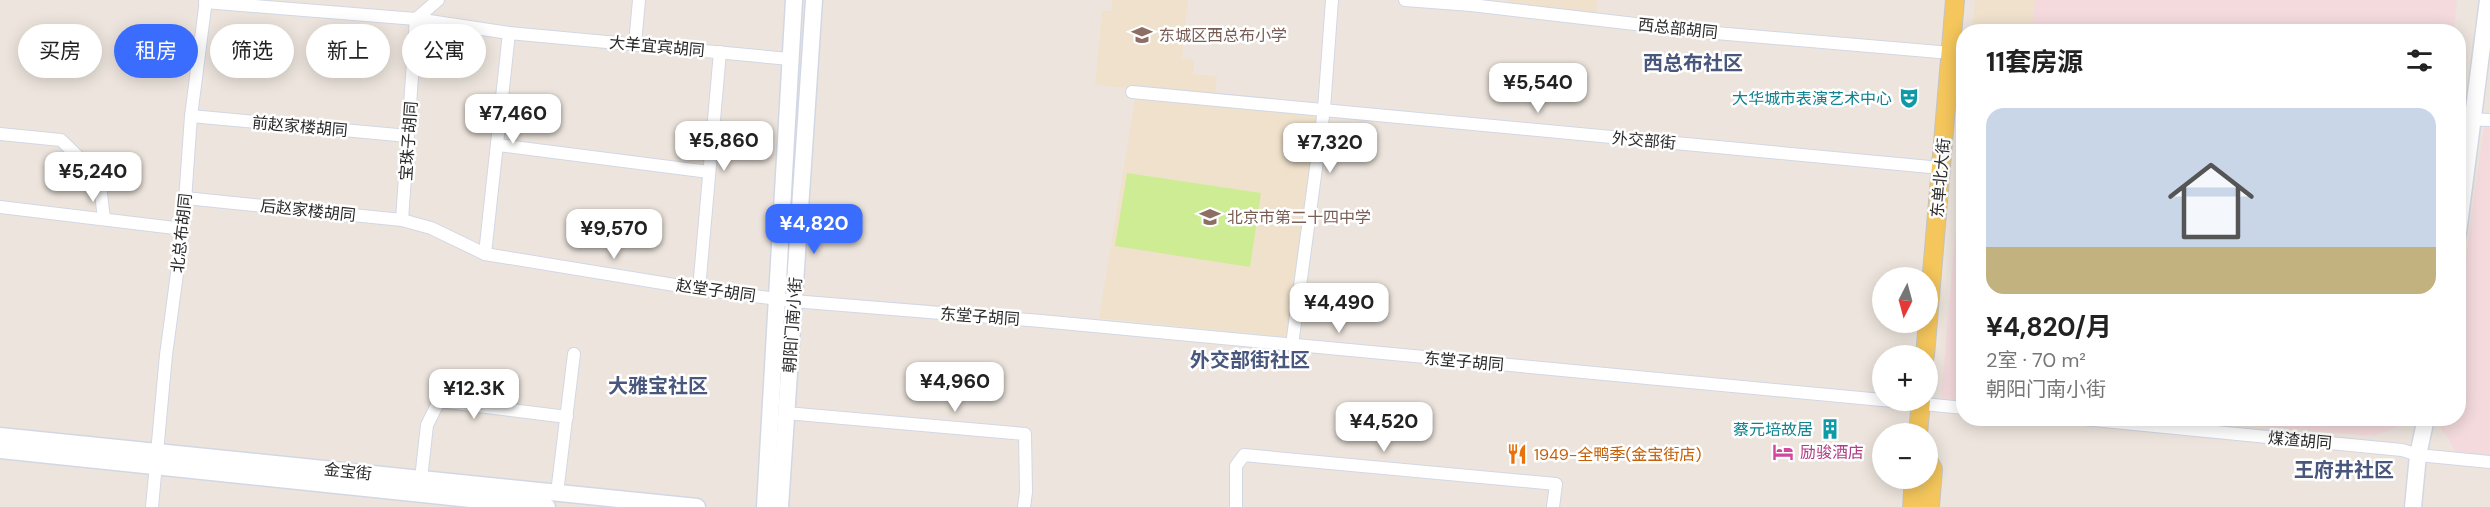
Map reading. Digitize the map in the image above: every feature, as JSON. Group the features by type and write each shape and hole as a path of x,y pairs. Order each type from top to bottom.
{"main road":[{"name":"朝阳门南小街","path":"780,507 786,414 785,300 790,59 794,0"},
{"name":"朝阳门南小街","path":"765,507 814,0"},
{"name":"东单北大街","path":"1926,345 1955,0"},
{"path":"2466,139 2476,120 2478,0"},
{"path":"2466,183 2476,120 2488,0"},
{"path":"2413,507 2418,455 2424,426"},
{"name":"金宝街","path":"0,436 156,459 539,507"},
{"name":"金宝街","path":"0,450 421,479 697,507"},
{"path":"1912,507 1913,489"},
{"path":"1930,507 1931,489"}],"street":[{"path":"416,19 438,0"},
{"path":"635,44 639,0"},
{"path":"1292,345 1324,109 1332,0"},
{"name":"西总部胡同","path":"1405,0 1472,3 1704,32 1951,53"},
{"name":"大羊宜宾胡同","path":"205,1 416,19 509,33 790,59"},
{"name":"北总布胡同","path":"152,507 183,229 191,116 205,1"},
{"name":"宝珠子胡同","path":"402,220 416,19"},
{"path":"485,254 509,33"},
{"path":"699,289 720,52"},
{"name":"外交部街","path":"1132,92 1941,168"},
{"name":"前赵家楼胡同","path":"191,116 408,136"},
{"path":"0,134 61,140 99,177 104,219"},
{"path":"498,144 709,172"},
{"name":"后赵家楼胡同","path":"185,198 402,220 431,228"},
{"path":"0,207 183,229"},
{"name":"赵堂子胡同","path":"431,228 485,254 699,289 785,300"},
{"name":"东堂子胡同","path":"785,300 1041,321 1872,399"},
{"path":"557,493 574,354"},
{"path":"421,479 427,425 439,401 567,417"},
{"path":"1938,404 1956,407"},
{"path":"786,414 1025,434 1024,507"},
{"name":"煤渣胡同","path":"2155,426 2402,450 2418,455 2490,462"},
{"path":"1236,507 1236,466 1244,455 1556,484 1553,507"}],"shaded area":[{"name":"东城区西总布小学","path":"1112,0 1188,0 1182,58 1194,60 1193,74 1217,76 1215,96 1095,85 1102,11 1111,11"},
{"path":"1508,0 1597,0 1597,13 1508,3"},
{"path":"1975,0 2035,0 2033,24 1973,24"},
{"path":"2035,0 2457,0 2455,24 2033,24"},
{"name":"北京市第二十四中学","path":"1135,99 1317,115 1287,337 1099,318"},
{"path":"2484,127 2490,128 2490,457 2458,455 2441,428 2441,426 2466,426 2466,257"},
{"path":"1956,226 1956,399 1941,398"},
{"path":"2258,426 2399,426 2374,436"}],"green space":[{"path":"1127,173 1261,193 1250,267 1115,246"}],"place":[{"name":"东城区西总布小学","path":"1142,35"},
{"name":"大华城市表演艺术中心","path":"1909,98"},
{"name":"北京市第二十四中学","path":"1210,217"},
{"name":"蔡元培故居","path":"1830,429"},
{"name":"励骏酒店","path":"1783,452"},
{"name":"1949-全鸭季(金宝街店)","path":"1517,454"}],"district":[{"name":"西总布社区","path":"1693,63"},
{"name":"外交部街社区","path":"1250,360"},
{"name":"大雅宝社区","path":"658,386"},
{"name":"王府井社区","path":"2344,470"}]}
